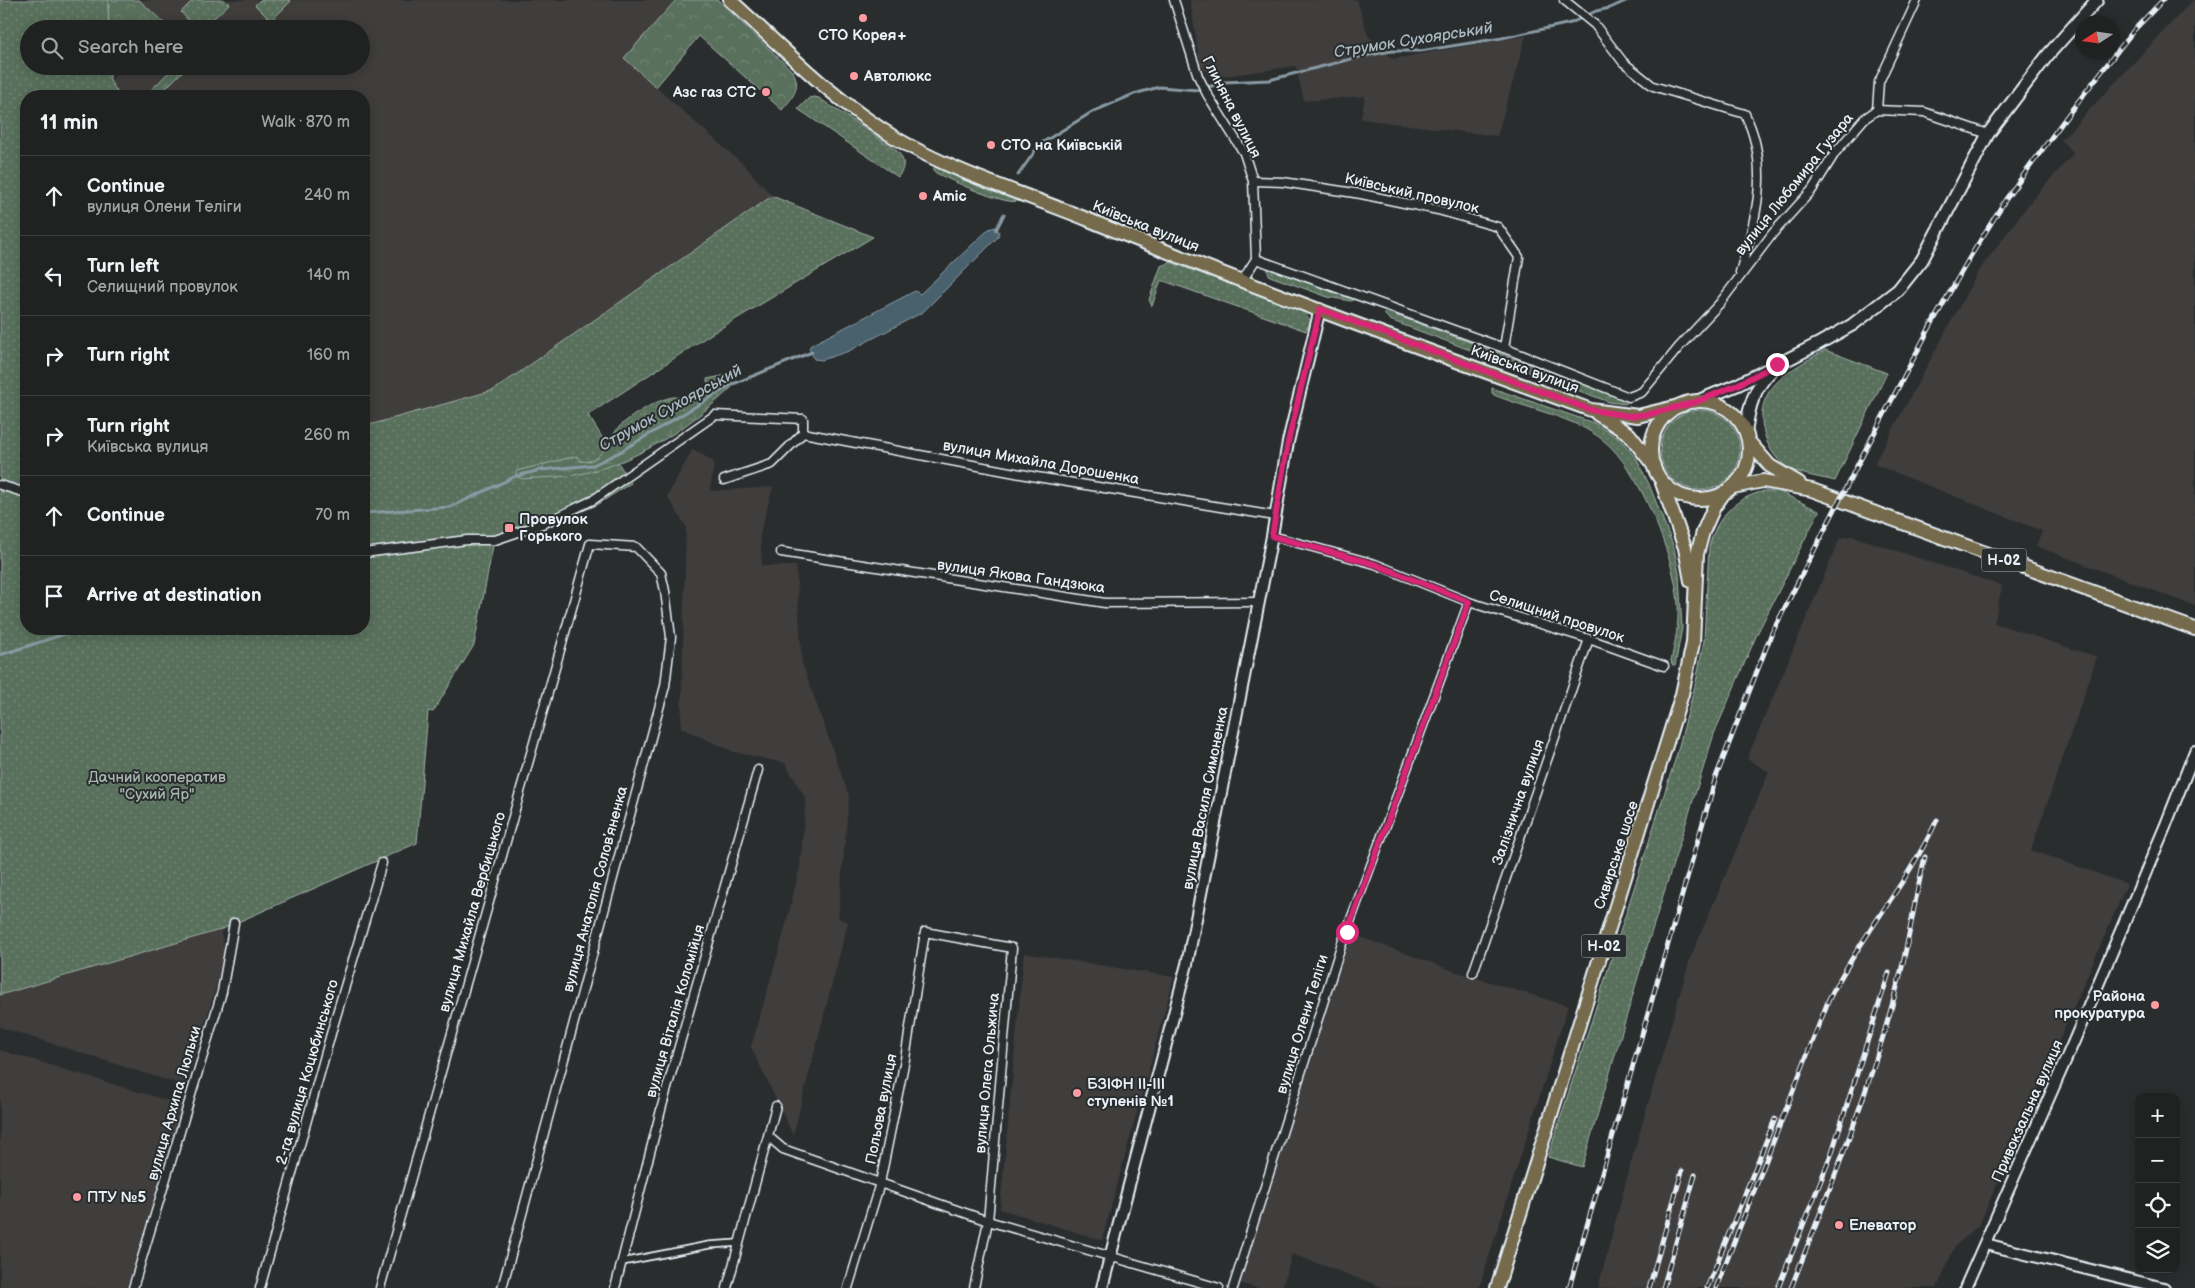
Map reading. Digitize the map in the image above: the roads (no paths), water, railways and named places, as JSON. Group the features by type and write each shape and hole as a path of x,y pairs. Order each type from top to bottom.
{"main road":[{"name":"Київська вулиця","path":"730,0 842,102 899,140 976,176 1242,281 1591,410 1629,434 1655,468"},
{"path":"1689,403 1737,385 1852,325 1898,290 1922,260 1988,134 2047,56 2097,0"},
{"path":"1746,430 1752,398 1760,382 1777,364"},
{"name":"Київська вулиця","path":"1591,410 1638,416 1689,403"},
{"name":"Н-02","path":"1660,480 1652,453 1656,429 1662,419 1689,403 1712,403 1737,417 1746,430 1750,443 1770,466 1812,490"},
{"path":"1660,480 1668,488 1681,496 1695,499 1709,498 1728,490 1745,468 1750,443"},
{"name":"Сквирське шосе","path":"1660,480 1685,548 1694,600"},
{"name":"Н-02","path":"1728,490 1764,480 1812,490 2195,629"},
{"name":"Сквирське шосе","path":"1497,1288 1682,694 1693,643 1698,554 1703,532 1714,507 1728,490"}],"street":[{"name":"Глиняна вулиця","path":"1174,0 1180,25 1201,82 1244,153 1252,181 1256,259"},
{"name":"вулиця Любомира Гузара","path":"1564,0 1588,20 1624,62 1653,86 1745,114 1752,129 1758,158 1759,198 1754,225 1738,279"},
{"name":"вулиця Любомира Гузара","path":"1877,110 1878,82 1917,0"},
{"name":"вулиця Любомира Гузара","path":"1629,397 1642,392 1679,347 1720,303 1773,233 1812,190 1835,153 1864,119 1877,110 1924,112 1988,134"},
{"name":"Київський провулок","path":"1252,181 1283,182 1361,194 1438,210 1498,228 1519,257 1504,348"},
{"path":"1242,281 1256,259"},
{"name":"Київська вулиця","path":"1256,259 1504,348 1629,397"},
{"name":"вулиця Василя Симоненка","path":"1102,1288 1187,964 1272,536 1288,442 1320,309"},
{"path":"370,552 468,540 495,540 545,524 592,500 715,415 803,419 803,433 772,464 724,480"},
{"name":"вулиця Михайла Дорошенка","path":"803,433 1038,477 1275,516"},
{"path":"0,485 20,491"},
{"name":"Селищний провулок","path":"1272,536 1374,564 1469,602 1589,639 1664,666"},
{"name":"вулиця Михайла Вербицького","path":"380,1288 590,544"},
{"name":"вулиця Анатолія Соловʼяненка","path":"502,1288 665,686 671,637 661,573 636,547 590,544"},
{"name":"вулиця Якова Гандзюка","path":"781,552 1105,603 1259,602"},
{"name":"вулиця Олени Теліги","path":"1234,1288 1341,946 1469,602"},
{"name":"Залізнична вулиця","path":"1473,973 1589,639"},
{"name":"Привокзальна вулиця","path":"1965,1288 2162,835 2195,751"},
{"name":"вулиця Віталія Коломійця","path":"615,1288 662,1106 758,770"},
{"name":"2-га вулиця Коцюбинського","path":"260,1288 331,1033 382,864"},
{"name":"вулиця Архипа Люльки","path":"133,1288 222,992 234,923"},
{"name":"Польова вулиця","path":"848,1288 880,1183 905,1059 925,932"},
{"name":"вулиця Олега Ольжича","path":"925,932 1012,948 988,1221 974,1288"},
{"path":"727,1288 776,1106"},
{"path":"769,1137 784,1149 988,1221 1219,1288"},
{"path":"622,1262 709,1245 739,1243"},
{"path":"1985,1244 2135,1285 2164,1288"}],"water":[{"path":"995,227 999,231 998,237 923,312 849,351 822,360 814,359 809,348 811,345 915,291 920,294 989,229"}],"waterway":[{"name":"Струмок Сухоярський","path":"1018,175 1040,144 1092,112 1134,94 1159,87 1198,90 1225,82 1269,80 1359,57 1392,51 1420,51 1502,38 1571,23 1596,11 1610,8 1628,0"},
{"name":"Струмок Сухоярський","path":"996,230 1004,214"},
{"name":"Струмок Сухоярський","path":"370,513 451,507 516,476 541,470 593,465 618,453 733,384 812,352"},
{"name":"Струмок Сухоярський","path":"0,655 62,635"}],"railway":[{"path":"1569,1288 1716,777 1771,635 1930,327 1970,257 2006,199 2070,112 2134,30 2163,0"},
{"path":"1716,1288 1829,999 1855,953 1912,866 1937,820"},
{"path":"1791,1288 1875,1064 1901,971 1925,857"},
{"path":"1778,1288 1831,1155 1889,973"},
{"path":"1707,1288 1775,1119"},
{"path":"1649,1288 1682,1171"},
{"path":"1663,1288 1695,1175"}],"place":[{"name":"СТО Корея+","path":"863,18"},
{"name":"Автолюкс","path":"854,76"},
{"name":"Азс газ СТС","path":"766,92"},
{"name":"СТО на Київській","path":"991,145"},
{"name":"Amic","path":"923,196"},
{"name":"Провулок Горького","path":"509,528"},
{"name":"Района прокуратура","path":"2155,1005"},
{"name":"БЗІФН ІІ-ІІІ ступенів №1","path":"1077,1093"},
{"name":"ПТУ №5","path":"77,1197"},
{"name":"Елеватор","path":"1839,1225"}],"park label":[{"name":"Дачний кооператив \"Сухий Яр\"","path":"157,786"}]}
